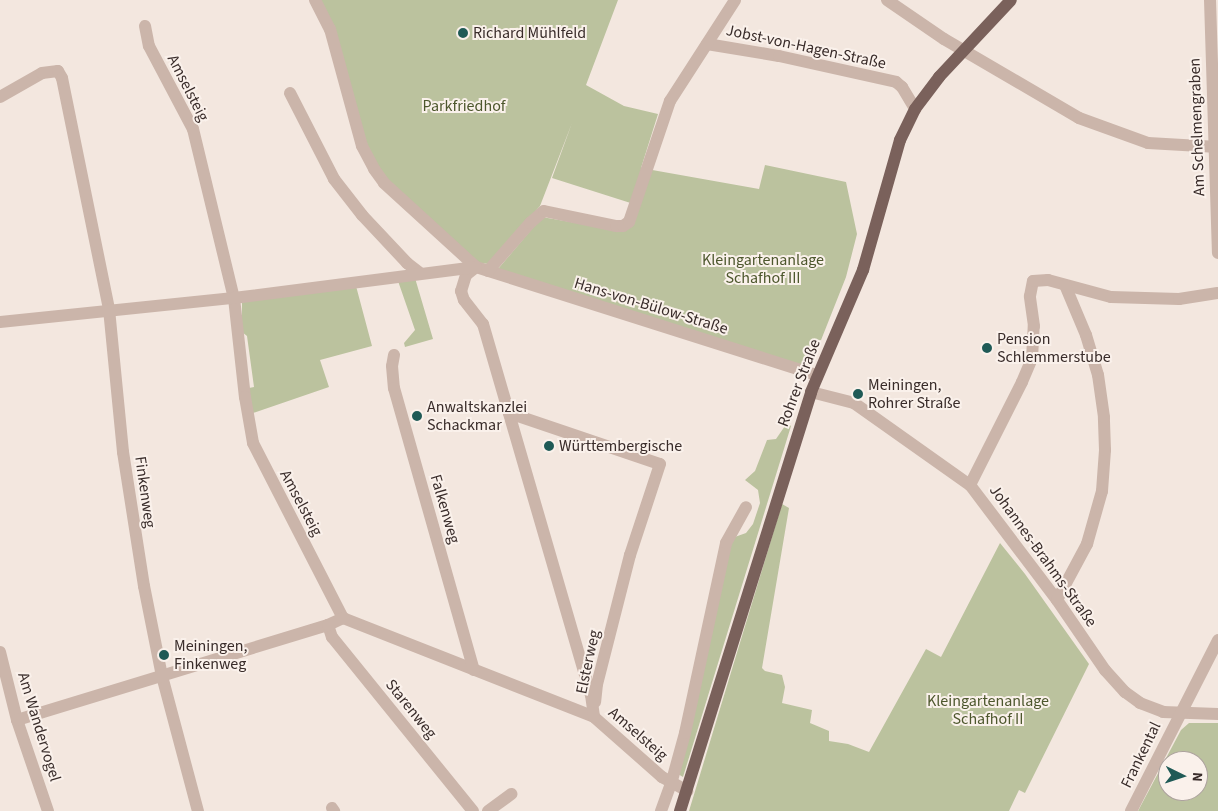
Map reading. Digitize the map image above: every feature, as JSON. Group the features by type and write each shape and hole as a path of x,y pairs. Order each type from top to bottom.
{"main road":[{"name":"Rohrer Straße","path":"680,811 811,392 863,270 900,140 915,109 962,50 1011,0"}],"street":[{"name":"Hans-von-Bülow-Straße","path":"315,0 330,29 362,146 374,169 384,182 482,269"},
{"name":"Jobst-von-Hagen-Straße","path":"482,269 544,211 616,226 623,226 629,222 670,101 735,0"},
{"path":"887,0 962,50 1079,118 1120,135 1162,145 1216,147"},
{"name":"Am Schelmengraben","path":"1210,0 1218,253"},
{"name":"Amselsteig","path":"145,26 149,46 193,129 234,298 245,398 253,443 343,618 594,716 671,784 687,791"},
{"name":"Jobst-von-Hagen-Straße","path":"707,44 779,56 896,82 902,87 915,109"},
{"name":"Finkenweg","path":"0,96 42,73 58,71 62,78 109,309 133,526 162,676 198,811"},
{"path":"290,93 334,179 362,215 406,263 420,273"},
{"name":"Hans-von-Bülow-Straße","path":"234,298 420,273 482,269 817,375"},
{"name":"Elsterweg","path":"482,269 466,276 461,292 464,300 483,324 591,695 594,716"},
{"path":"970,484 1032,359 1034,326 1030,296 1033,281 1048,280 1111,297 1179,299 1218,294"},
{"path":"1057,600 1090,537 1102,491 1105,450 1104,417 1098,375 1086,335 1065,285"},
{"path":"0,322 109,309 234,298"},
{"name":"Falkenweg","path":"394,355 392,366 394,388 474,670"},
{"name":"Johannes-Brahms-Straße","path":"811,392 854,403 970,484 1057,600 1105,670 1125,692 1140,703 1162,712 1218,714"},
{"name":"Elsterweg","path":"510,413 660,464 630,556 597,684 594,716"},
{"path":"661,811 671,784 685,733 726,543 746,507"},
{"path":"17,720 328,625 343,618"},
{"name":"Starenweg","path":"328,625 332,636 473,811"},
{"path":"1179,714 1218,640"},
{"name":"Am Wandervogel","path":"0,652 17,720 48,811"},
{"name":"Frankental","path":"1131,811 1179,714"},
{"path":"488,811 511,794"}],"green space":[{"path":"319,0 618,0 586,85 624,106 658,114 641,168 759,189 765,165 846,182 857,234 846,277 810,368 498,269 542,217 622,231 640,206 552,178 572,123 540,206 490,264 479,263 386,180 372,160"},
{"path":"415,278 433,339 405,347 404,343 415,330 398,281"},
{"path":"356,286 372,346 320,360 329,387 253,413 249,388 254,387 247,336 242,332 242,302"},
{"path":"787,423 791,426 683,777 678,774 732,538 746,533 753,524 760,503 758,490 745,480 755,471 767,440 776,439"},
{"name":"Kleingartenanlage Schafhof II","path":"782,504 789,508 762,668 765,671 782,675 785,687 782,703 812,710 810,723 829,731 829,741 848,744 869,752 926,649 941,657 1000,543 1025,574 1089,664 1025,793 1019,790 1009,811 689,811"},
{"path":"1189,723 1218,723 1218,811 1138,811 1158,773 1158,801 1208,801 1208,751 1170,751 1181,730"}],"place":[{"name":"Richard Mühlfeld","path":"463,33"},
{"name":"Pension Schlemmerstube","path":"987,348"},
{"name":"Meiningen, Rohrer Straße","path":"858,394"},
{"name":"Anwaltskanzlei Schackmar","path":"417,416"},
{"name":"Württembergische","path":"549,446"},
{"name":"Meiningen, Finkenweg","path":"164,655"}],"park label":[{"name":"Parkfriedhof","path":"464,106"},
{"name":"Kleingartenanlage Schafhof III","path":"763,269"}]}
